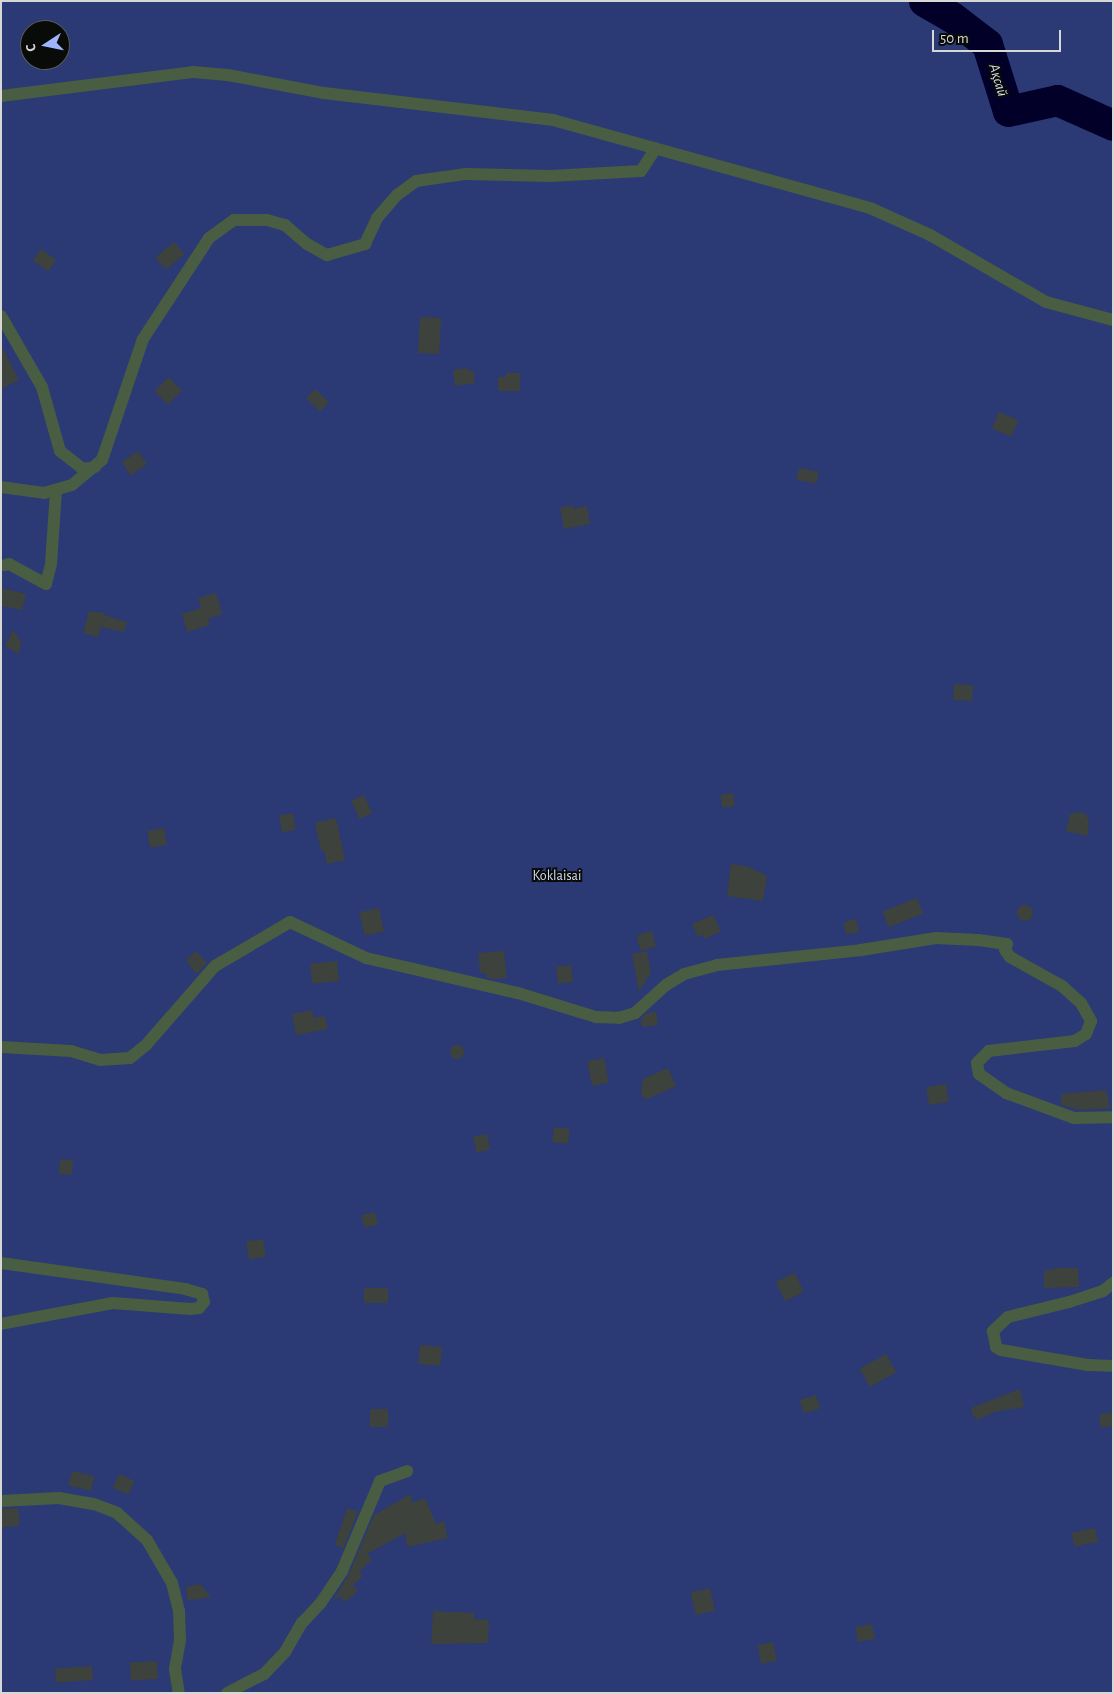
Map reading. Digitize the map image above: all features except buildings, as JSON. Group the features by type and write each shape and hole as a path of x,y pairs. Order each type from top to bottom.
{"street":[{"path":"1,96 193,72 228,75 324,93 553,120 870,208 930,235 1046,302 1113,320"},
{"path":"1,487 44,493 56,490 72,485 102,460 143,340 209,238 234,220 267,220 285,225 306,244 327,255 365,244 378,218 396,195 416,180 465,174 550,176 641,171 656,148"},
{"path":"1,316 42,387 60,451 83,469 95,467"},
{"path":"5,565 9,564 46,584 51,564 56,490"},
{"path":"1,1047 71,1051 100,1060 130,1058 146,1045 215,966 290,922 366,958 518,993 596,1017 619,1018 635,1012 666,985 684,974 717,965 861,950 936,938 978,940 1007,944 1005,950 1010,957 1062,986 1081,1003 1092,1021 1086,1034 1075,1041 989,1051 977,1063 979,1074 1006,1093 1074,1118 1113,1117"},
{"path":"1,1263 97,1274 196,1291 202,1294 204,1302 199,1308 190,1310 113,1304 1,1324"},
{"path":"1113,1283 1094,1294 1008,1317 993,1331 996,1347 1001,1350 1088,1365 1113,1366"},
{"path":"227,1693 264,1674 285,1652 302,1623 320,1604 342,1571 380,1480 407,1471"},
{"path":"1,1501 59,1498 94,1504 117,1512 141,1534 160,1558 172,1583 179,1611 180,1640 175,1669 180,1693"}],"green space":[{"name":"Koklaisai","path":"1,1 1113,1 1113,1693 1,1693"}],"waterway":[{"name":"Ақсай","path":"924,1 952,17 987,44 1008,111 1057,100 1113,125"}]}
